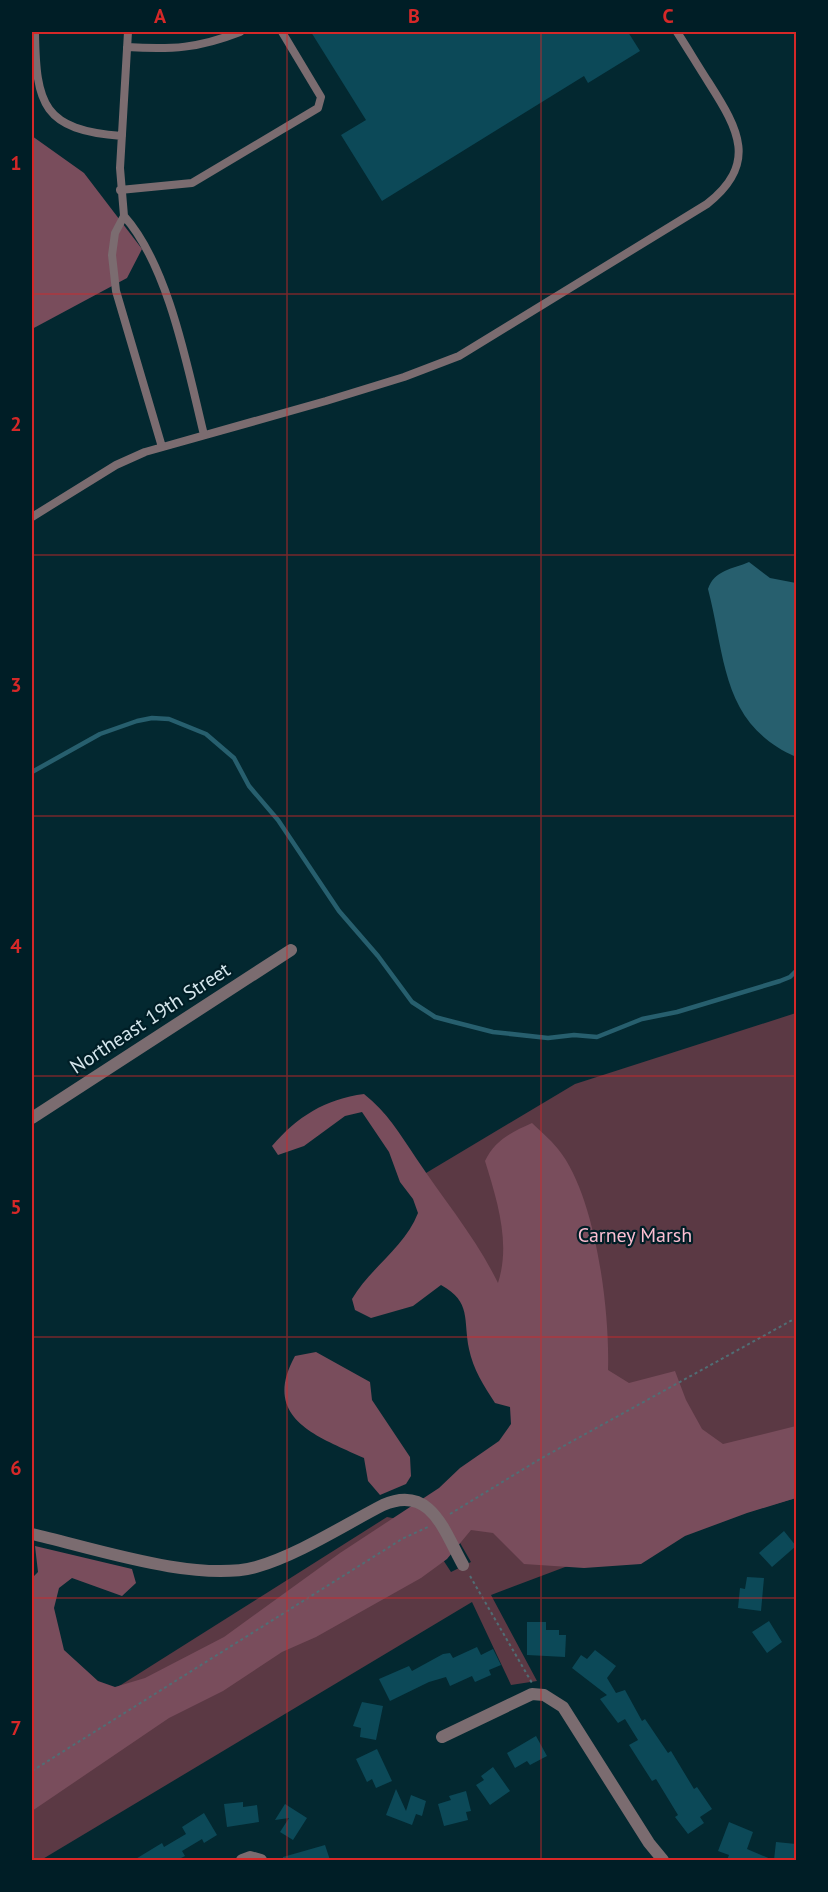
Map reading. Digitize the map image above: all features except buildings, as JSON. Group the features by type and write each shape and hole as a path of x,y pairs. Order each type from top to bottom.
{"street":[{"name":"Northeast 19th Street","path":"32,1118 291,950"},
{"path":"32,1534 180,1568 225,1571 265,1564 403,1498 422,1503 438,1521 463,1565"},
{"path":"442,1737 536,1694 553,1699 563,1707 649,1843 663,1860"},
{"path":"242,1860 250,1857 261,1860"}],"lane":[{"path":"35,32 39,87 46,103 60,121 76,130 122,136"},
{"path":"128,32 120,190 124,216 138,231 157,273 177,330 204,435"},
{"path":"127,47 159,49 209,44 240,32"},
{"path":"120,190 192,183 318,108 321,97 282,32"},
{"path":"32,517 116,465 162,447 404,376 459,356 722,192 733,177 740,159 738,134 727,111 677,32"},
{"path":"124,216 115,233 112,255 116,291 162,447"}],"path":[{"path":"32,1771 402,1539 438,1521 540,1459 796,1318"},
{"path":"463,1565 526,1672 536,1694"}],"green space":[{"name":"Carney Marsh","path":"796,1013 796,1498 589,1558 491,1595 537,1681 511,1685 472,1602 41,1860 32,1860 32,1741 387,1517 419,1523 451,1572 471,1562 432,1494 551,1413 416,1179 575,1084"}],"shaded area":[{"path":"32,136 84,173 142,249 127,278 32,329"},
{"path":"364,1094 380,1108 399,1132 470,1235 498,1283 502,1268 503,1237 498,1206 485,1161 499,1142 511,1133 532,1123 558,1149 571,1169 591,1224 603,1287 608,1370 629,1383 675,1371 686,1400 702,1429 723,1444 796,1426 796,1498 685,1536 641,1564 584,1568 524,1564 493,1533 471,1530 447,1559 421,1578 316,1637 282,1652 223,1691 169,1718 32,1811 32,1578 38,1572 35,1546 132,1569 136,1583 122,1596 72,1578 59,1588 54,1608 64,1650 98,1681 115,1687 145,1678 224,1637 340,1553 439,1488 460,1468 499,1441 511,1424 510,1407 495,1403 476,1370 469,1349 462,1305 451,1291 441,1285 413,1306 371,1318 355,1310 352,1299 368,1277 405,1236 418,1213 413,1199 400,1182 389,1152 362,1112 345,1116 304,1146 278,1155 272,1146 291,1126 313,1111 337,1100"},
{"path":"316,1352 370,1382 372,1400 410,1457 411,1476 406,1484 380,1495 368,1481 364,1458 313,1433 300,1423 290,1410 285,1396 286,1378 295,1356"}],"water":[{"path":"749,562 770,578 796,583 796,757 771,743 753,727 740,708 724,664 708,589 719,574"}],"waterway":[{"path":"32,772 100,734 137,721 152,718 169,719 206,734 234,758 249,786 278,820 339,911 378,956 412,1002 435,1017 450,1021 493,1032 548,1038 574,1035 597,1037 642,1019 677,1012 780,981 790,977 796,971"}]}
